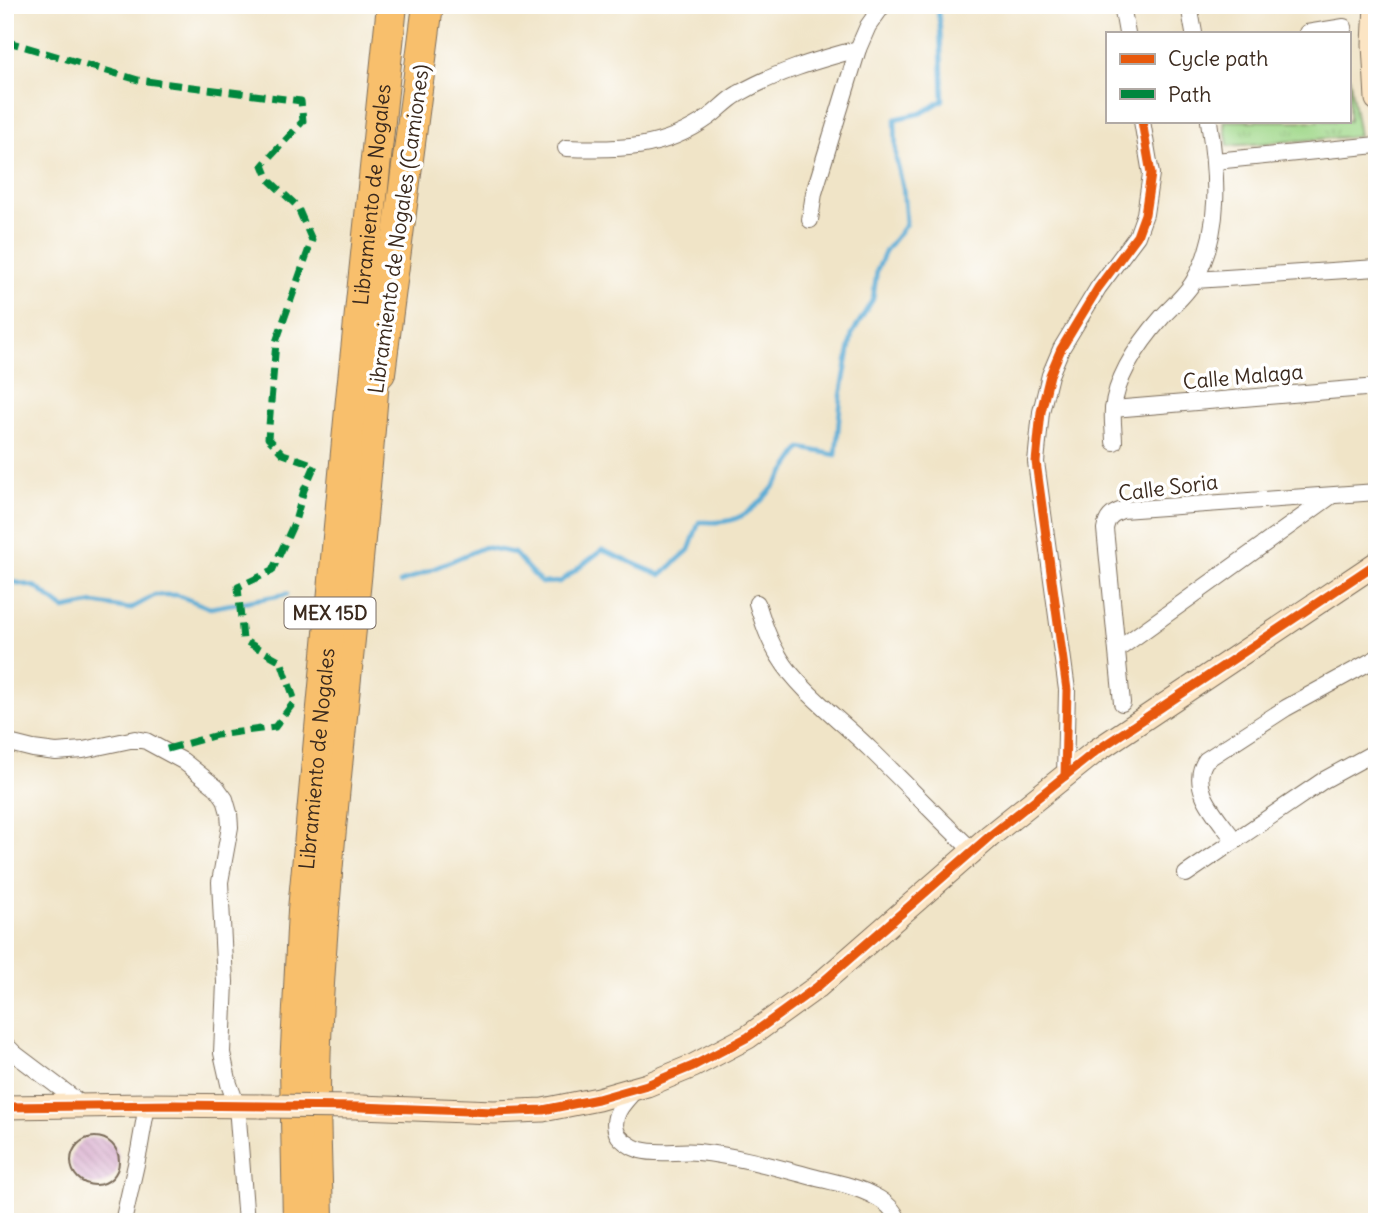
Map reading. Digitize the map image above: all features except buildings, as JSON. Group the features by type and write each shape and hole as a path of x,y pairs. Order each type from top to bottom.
{"highway":[{"name":"Libramiento de Nogales","path":"298,1222 295,1067 303,910 391,5"},
{"name":"Libramiento de Nogales","path":"318,1222 316,1044 329,851 369,453 390,121 402,5"},
{"name":"MEX 15D","path":"369,453 415,5"},
{"name":"Libramiento de Nogales (Camiones)","path":"369,453 428,5"}],"street":[{"path":"810,220 814,193 858,49 868,26 883,5"},
{"path":"1122,5 1127,32"},
{"path":"1189,5 1194,32"},
{"path":"1376,5 1377,99"},
{"path":"1313,32 1344,27"},
{"path":"566,148 616,150 649,145 671,138 709,117 736,95 771,77 809,62 858,49"},
{"path":"1065,776 1067,690 1036,462 1041,412 1060,349 1098,288 1136,236 1145,214 1151,174 1142,122"},
{"path":"1114,442 1113,409 1118,385 1130,361 1156,324 1195,280 1207,249 1215,215 1215,161 1209,122"},
{"path":"1215,161 1377,145"},
{"path":"1195,280 1377,268"},
{"name":"Calle Malaga","path":"1113,409 1377,387"},
{"name":"Calle Soria","path":"1122,703 1105,529 1107,520 1113,514 1122,510 1377,492"},
{"path":"1117,650 1333,495"},
{"path":"5,1107 147,1105 360,1107 480,1112 543,1110 636,1088 693,1066 748,1037 817,988 973,851 1096,751 1377,563"},
{"path":"757,603 766,632 780,660 919,801 973,851"},
{"path":"1235,841 1203,795 1199,782 1200,769 1206,760 1286,708 1377,658"},
{"path":"5,742 56,752 83,750 135,739 183,761 217,788 225,799 230,827 220,882 225,982 222,1053 237,1106 246,1222"},
{"path":"1186,874 1325,780 1377,751"},
{"path":"5,1044 84,1106"},
{"path":"636,1088 618,1111 615,1120 616,1130 630,1145 640,1150 733,1156 848,1186 886,1203 896,1213 899,1222"},
{"path":"123,1222 147,1105"}],"green space":[{"path":"1350,82 1359,136 1228,146 1224,122 1350,122"}],"waterway":[{"path":"400,583 484,547 514,553 541,583 560,582 602,550 661,575 689,550 699,522 727,521 749,511 770,492 801,448 836,455 841,396 852,334 873,299 877,270 886,250 906,224 903,187 896,159 895,119 922,113 943,100 937,5"},
{"path":"5,580 36,587 64,609 94,603 130,609 155,595 177,595 210,608 287,594"}],"marked path":[{"path":"5,41 138,80 301,101 303,121 263,165 269,180 297,206 312,240 276,342 268,438 283,454 315,465 295,521 272,571 238,587 243,640 281,661 295,701 275,727 217,735 164,750"}],"cycle path":[{"path":"1065,776 1067,690 1036,462 1041,412 1050,375 1061,349 1098,288 1137,236 1145,214 1151,174 1142,122"},
{"path":"5,1107 174,1105 494,1112 543,1110 598,1099 647,1085 693,1066 748,1037 817,987 991,835 1096,751 1377,563"}]}
